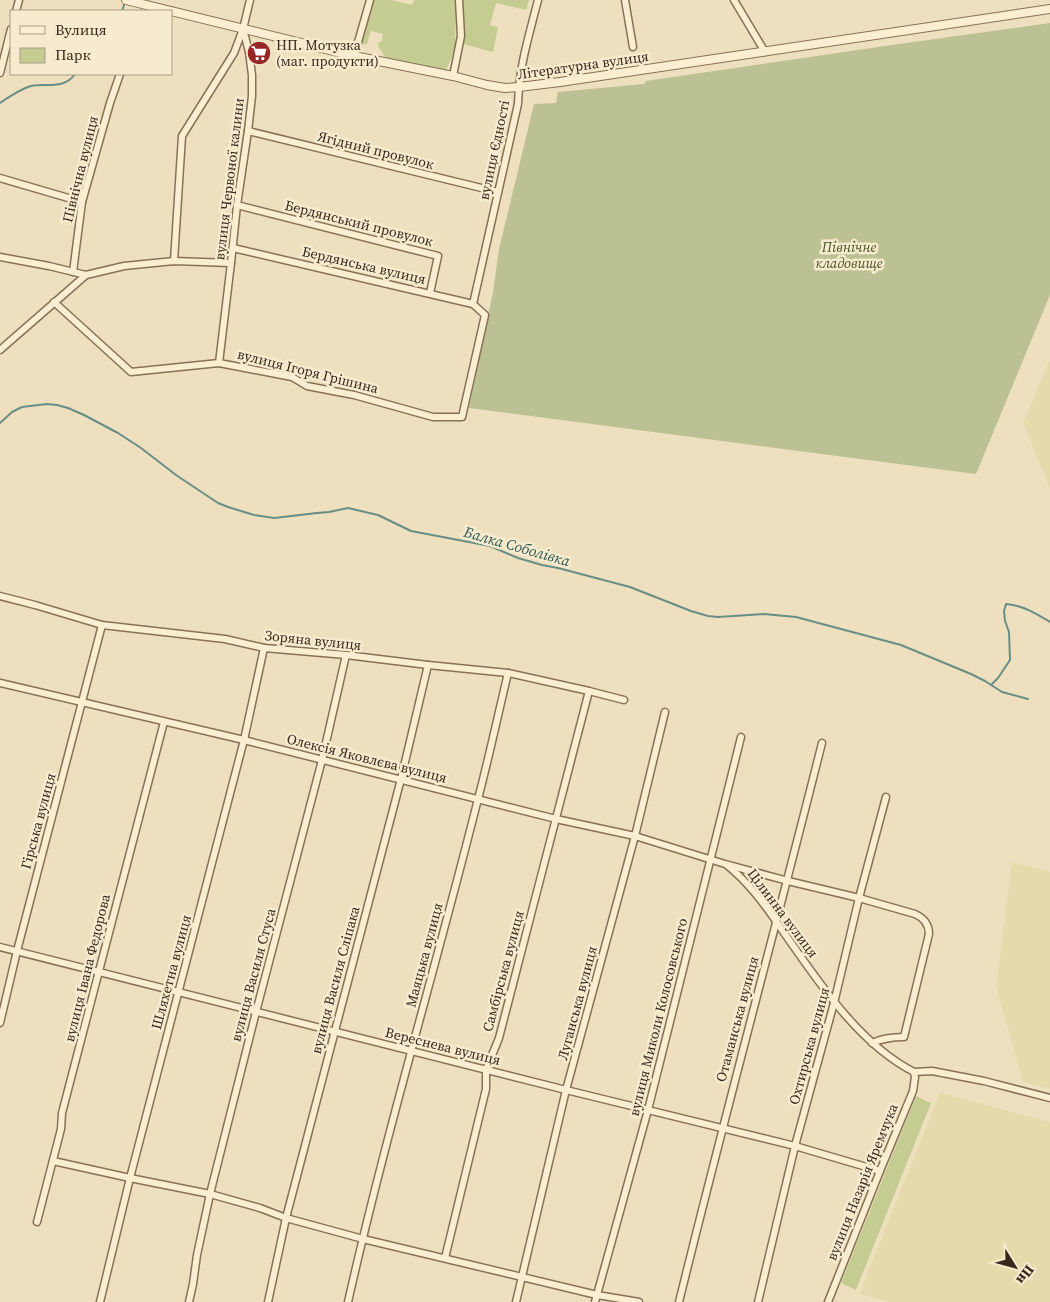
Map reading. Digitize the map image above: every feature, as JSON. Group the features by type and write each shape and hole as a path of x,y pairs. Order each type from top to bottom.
{"street":[{"name":"Літературна вулиця","path":"126,0 144,8"},
{"name":"вулиця Червоної калини","path":"219,363 237,205 252,96 249,52 243,29 250,0"},
{"path":"354,56 370,0"},
{"path":"453,76 461,36 459,0"},
{"name":"вулиця Єдності","path":"472,304 518,104 522,62 538,0"},
{"path":"625,0 633,48"},
{"path":"734,0 765,52"},
{"name":"Літературна вулиця","path":"172,14 354,56 505,88 765,52 1050,9"},
{"path":"174,261 182,136 234,53 243,29"},
{"path":"0,73 10,33"},
{"name":"Північна вулиця","path":"73,272 82,202 120,75"},
{"name":"Ягідний провулок","path":"248,131 498,192"},
{"path":"0,178 82,202"},
{"name":"Бердянський провулок","path":"237,205 438,256 430,294"},
{"name":"Бердянська вулиця","path":"233,248 472,304 485,315 462,417"},
{"path":"0,257 86,275 124,266 174,261 231,263"},
{"path":"0,350 86,275"},
{"name":"вулиця Ігоря Грішина","path":"54,302 131,372 219,363 292,378 307,386 354,395 433,417 462,417"},
{"name":"Зоряна вулиця","path":"0,596 102,625 224,639 264,648 508,673 624,700"},
{"name":"Гірська вулиця","path":"0,1023 102,625"},
{"name":"Шляхетна вулиця","path":"100,1302 130,1178 244,740 264,648"},
{"name":"вулиця Василя Стуса","path":"189,1302 196,1255 210,1194 322,760 346,655"},
{"name":"вулиця Василя Сліпака","path":"268,1302 286,1218 401,779 428,665"},
{"name":"Маяцька вулиця","path":"348,1302 411,1051 479,798 508,673"},
{"name":"Олексія Яковлєва вулиця","path":"0,683 244,740 556,819 635,836 725,864"},
{"name":"Самбірська вулиця","path":"445,1258 486,1089 486,1070 499,1038 589,691"},
{"name":"Луганська вулиця","path":"516,1302 566,1090 635,836 665,712"},
{"name":"вулиця Івана Федорова","path":"37,1222 61,1129 62,1114 164,722"},
{"name":"вулиця Миколи Колосовського","path":"595,1302 648,1110 741,737"},
{"name":"Отаманська вулиця","path":"679,1302 822,743"},
{"name":"Охтирська вулиця","path":"758,1302 795,1146 834,1003 886,797"},
{"name":"Цілинна вулиця","path":"725,864 859,898 921,917 929,928 930,934 904,1037 882,1038 872,1043"},
{"name":"Цілинна вулиця","path":"725,864 742,877 776,921 834,1003 872,1043 888,1056 914,1072"},
{"name":"Вереснева вулиця","path":"0,947 795,1146 880,1171"},
{"path":"914,1072 932,1071 984,1081 1050,1098"},
{"name":"вулиця Назарія Яремчука","path":"828,1302 913,1091 916,1077 914,1072"},
{"path":"53,1161 210,1194 260,1208 286,1218 363,1239 522,1278 597,1295 639,1302"}],"shaded area":[{"path":"1050,359 1050,488 1023,423"},
{"path":"1012,862 1050,872 1050,1089 1023,1082 996,987"},
{"path":"940,1093 1050,1122 1050,1302 889,1302 859,1294"}],"green space":[{"path":"374,0 391,0 412,5 414,0 456,0 455,49 446,70 386,58 378,46 379,42 382,41 383,34 371,31 367,44 361,45"},
{"path":"462,0 529,0 526,10 496,3 490,25 498,27 493,52 463,44"},
{"name":"Північне кладовище","path":"1050,23 1050,295 976,474 469,408 493,292 499,249 534,104 556,103 558,92 644,84 646,81"},
{"path":"916,1096 931,1103 856,1290 841,1283"}],"waterway":[{"path":"122,10 125,2"},
{"path":"0,103 28,87 60,84 71,79 74,75"},
{"name":"Балка Соболівка","path":"0,423 12,412 22,407 47,404 57,405 84,415 118,433 218,503 254,515 274,518 348,508 378,515 411,531 490,546 518,558 630,587 708,616 764,614 796,617 901,645 971,674 1002,692 1028,699"},
{"name":"Балка Соболівка","path":"991,685 1010,660 1009,632 1004,611 1006,604 1024,608 1050,622"}],"place":[{"name":"НП. Мотузка (маг. продукти)","path":"259,53"}]}
